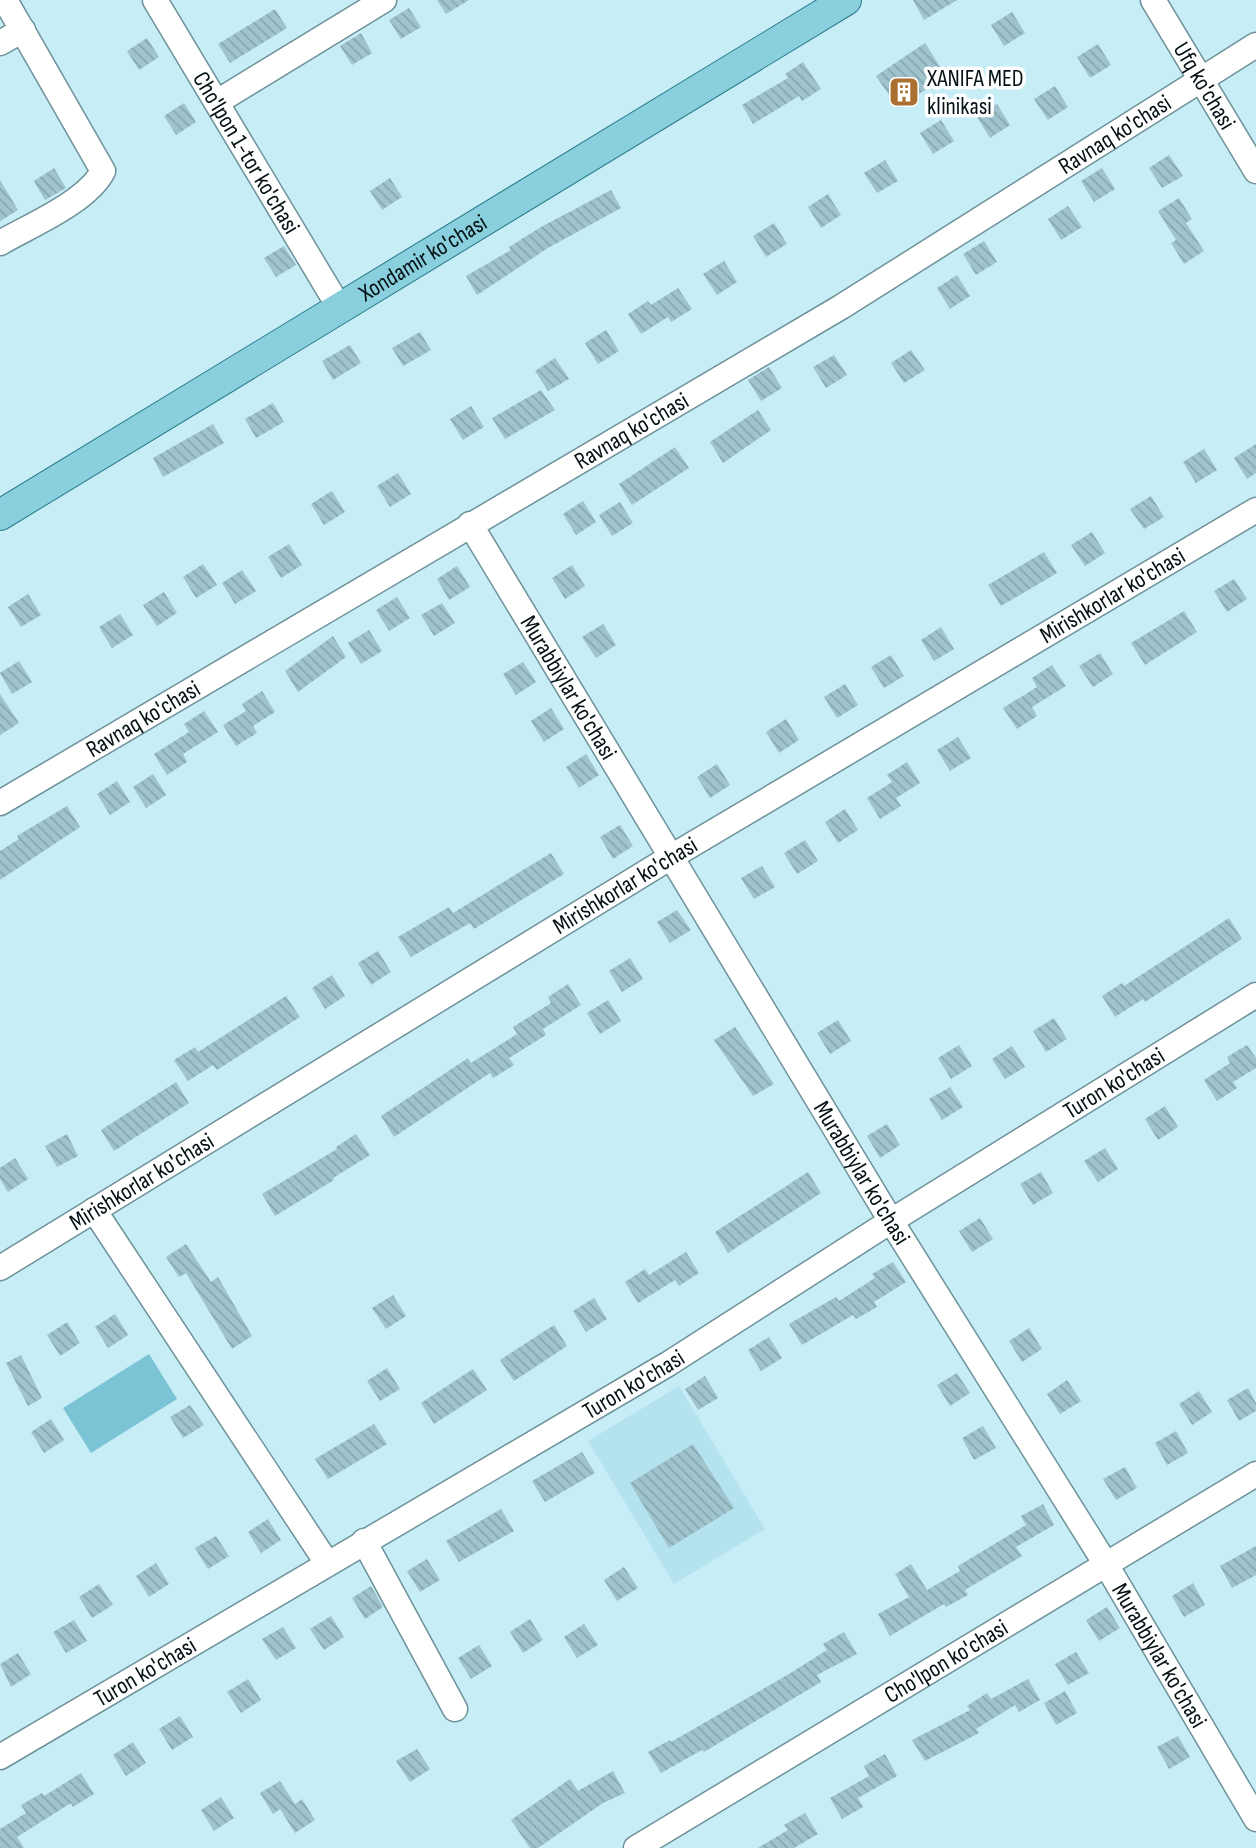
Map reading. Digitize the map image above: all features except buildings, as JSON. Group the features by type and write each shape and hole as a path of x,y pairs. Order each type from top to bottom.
{"main road":[{"name":"Xondamir ko'chasi","path":"0,514 846,0"}],"street":[{"path":"0,243 80,196 96,184 103,171 5,0"},
{"name":"Cho'lpon 1-tor ko'chasi","path":"155,0 339,307"},
{"path":"217,102 384,0"},
{"name":"Ufq ko'chasi","path":"1153,0 1256,171"},
{"path":"0,43 23,30"},
{"name":"Ravnaq ko'chasi","path":"0,803 841,307 1256,45"},
{"name":"Mirishkorlar ko'chasi","path":"0,1268 671,857 1256,510"},
{"name":"Murabbiylar ko'chasi","path":"470,524 891,1221 1107,1566 1256,1819"},
{"name":"Turon ko'chasi","path":"0,1757 667,1364 891,1221 1256,995"},
{"path":"94,1210 327,1563"},
{"name":"Cho'lpon ko'chasi","path":"636,1848 1256,1474"},
{"path":"364,1541 454,1709"}],"shaded area":[{"path":"149,1354 177,1399 91,1453 63,1408"},
{"path":"679,1386 765,1529 674,1584 588,1441"}],"place":[{"name":"XANIFA MED klinikasi","path":"904,92"}]}
